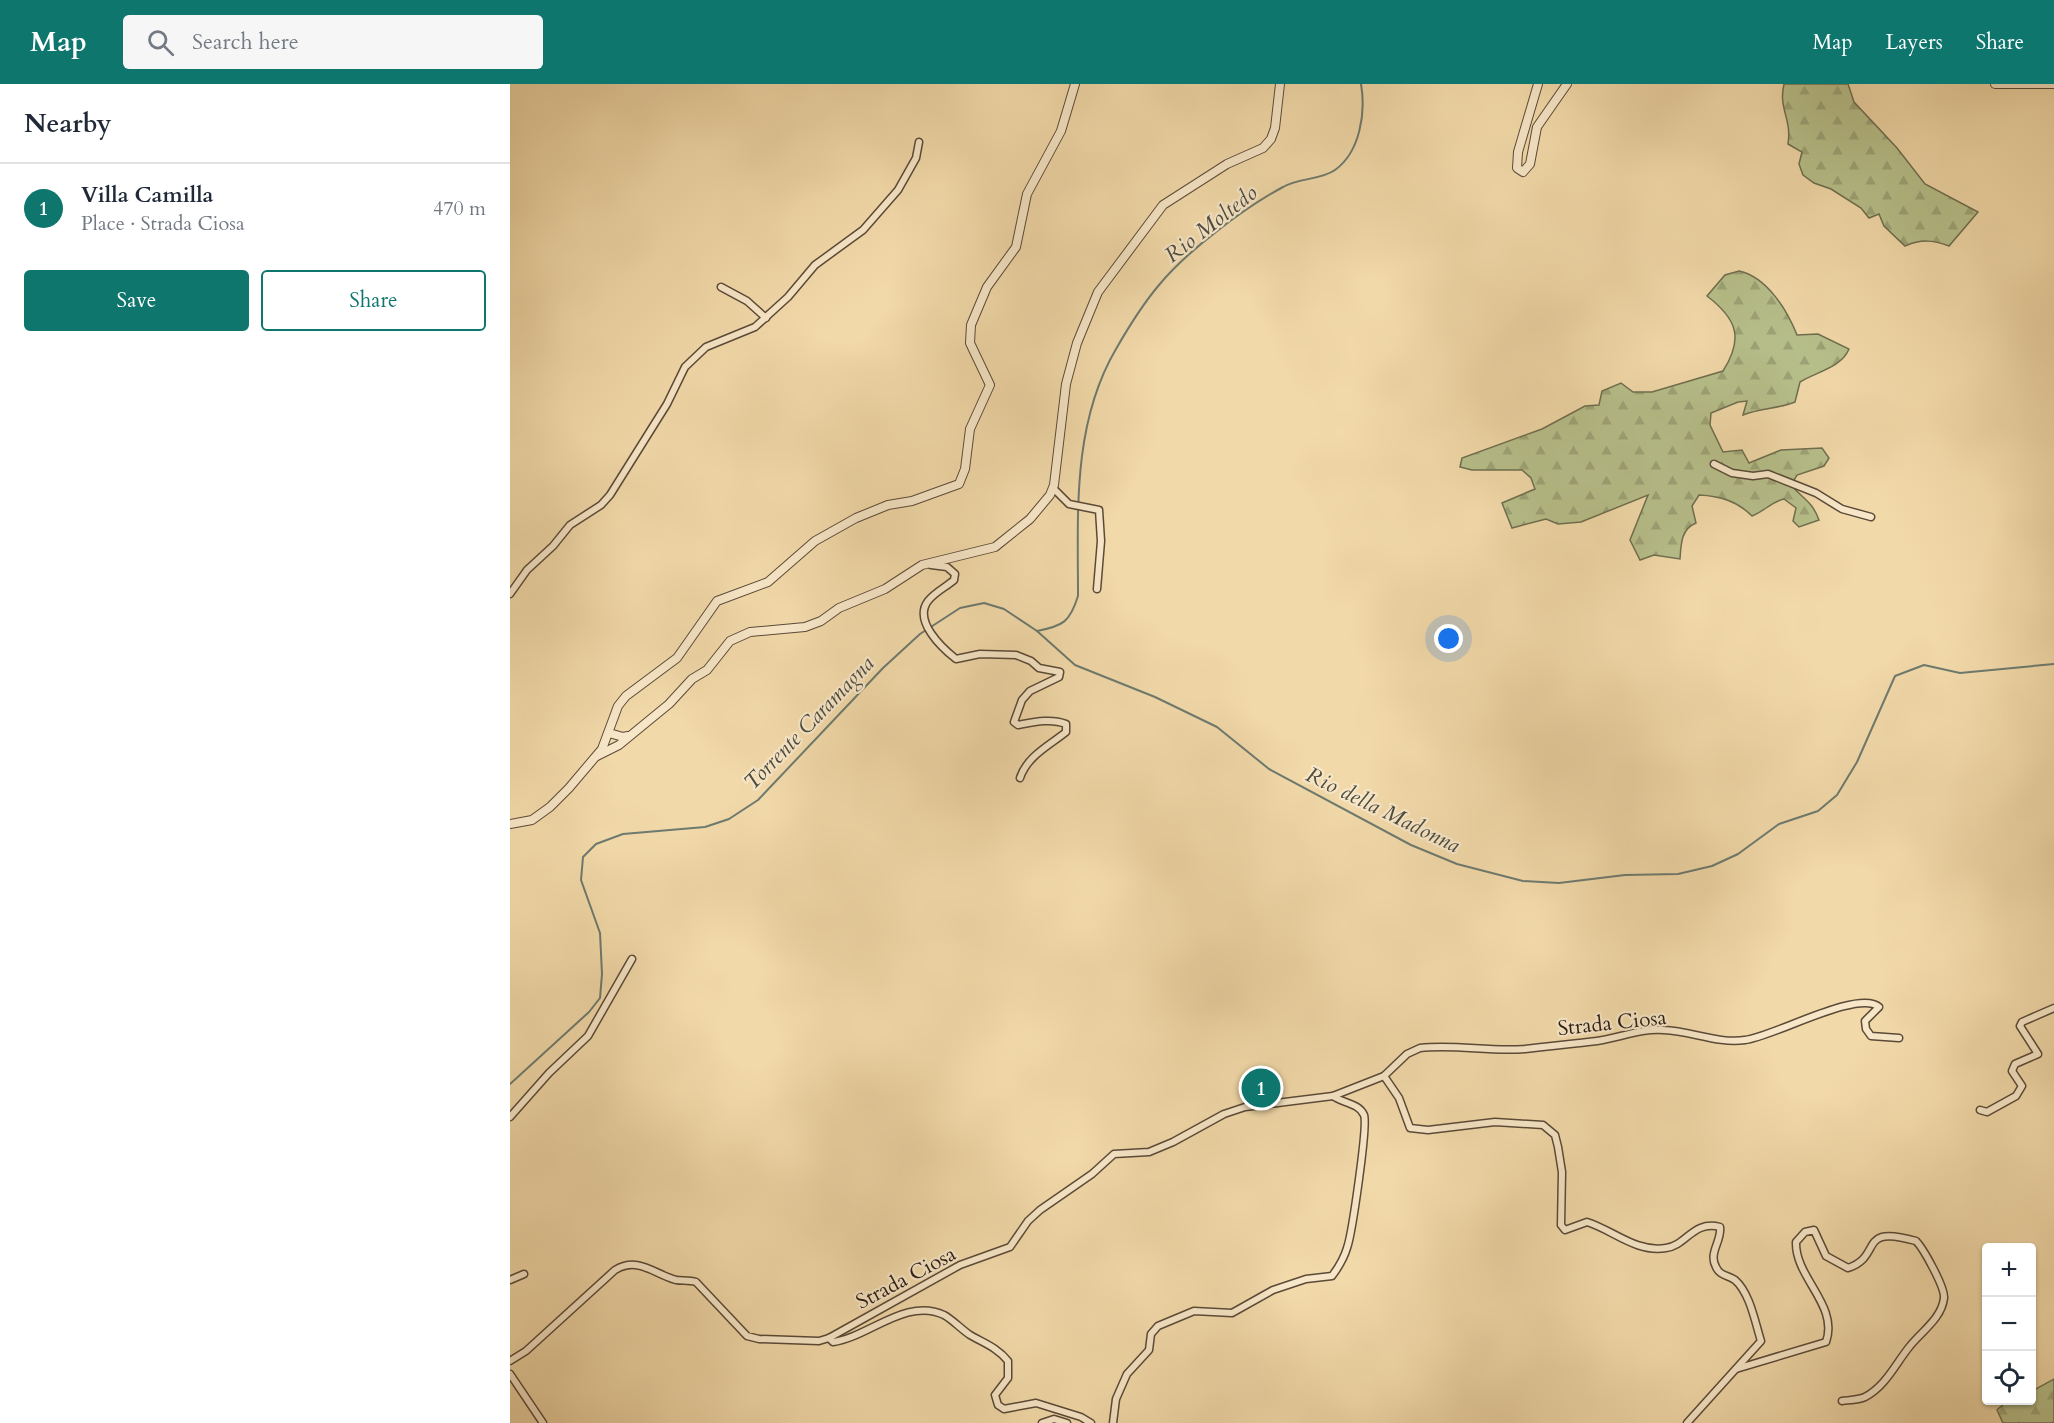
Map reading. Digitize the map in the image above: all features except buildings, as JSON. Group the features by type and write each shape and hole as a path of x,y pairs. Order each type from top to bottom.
{"street":[{"path":"510,824 532,820 550,807 597,756 609,733 618,706 626,696 677,658 717,600 768,582 815,541 856,518 888,504 912,501 959,484 965,469 970,429 990,385 970,343 971,324 987,286 1016,247 1026,194 1061,131 1075,84"},
{"path":"597,756 612,750 669,704 692,679 707,670 730,641 750,632 813,624 839,608 885,589 922,565 995,548 1030,519 1053,488 1066,384 1077,343 1098,292 1163,205 1227,164 1263,148 1271,139 1275,128 1280,84"},
{"path":"1538,84 1518,152 1518,168 1523,172 1530,164 1537,127 1567,84"},
{"path":"1995,84 2054,84"},
{"path":"510,594 527,570 553,546 570,525 601,505 610,495 667,404 681,374 693,358 706,347 754,327 766,318 815,265 875,218 904,180 916,158 920,142"},
{"path":"722,287 747,301 766,318"},
{"path":"1714,464 1732,473 1753,476 1768,474 1816,493 1842,509 1871,517"},
{"path":"1053,488 1069,504 1098,508 1100,516 1097,588"},
{"path":"922,565 942,565 955,574 950,584 928,601 925,615 933,636 956,659 980,654 1016,655 1031,661 1039,668 1060,672 1059,677 1026,695 1014,722 1018,725 1040,721 1061,722 1066,724 1066,732 1041,750 1028,764 1020,778"},
{"path":"609,733 628,736"},
{"path":"510,1117 554,1068 588,1036 632,959"},
{"name":"Strada Ciosa","path":"510,1360 526,1351 615,1270 635,1264 678,1280 691,1281 700,1285 740,1331 751,1337 819,1341 829,1338 960,1265 1010,1247 1028,1221 1040,1210 1092,1174 1114,1154 1149,1152 1173,1142 1224,1114 1245,1107 1333,1096 1384,1076 1407,1054 1420,1048 1521,1049 1600,1041 1625,1034 1663,1029 1745,1041 1785,1028 1816,1013 1845,1006 1875,1004 1879,1007 1878,1012 1865,1021 1866,1029 1871,1036 1899,1038"},
{"path":"1980,1110 1987,1112 2016,1096 2022,1086 2012,1071 2015,1064 2038,1054 2020,1026 2022,1022 2054,1008"},
{"path":"1384,1076 1399,1098 1410,1128 1428,1130 1495,1122 1543,1125 1555,1135 1562,1172 1561,1225 1565,1230 1587,1222 1620,1239 1643,1246 1667,1249 1698,1228 1711,1225 1720,1227 1721,1236 1714,1251 1714,1266 1721,1274 1734,1280 1743,1291 1761,1341 1687,1423"},
{"path":"1113,1423 1116,1398 1127,1374 1149,1350 1154,1329 1194,1311 1232,1313 1273,1290 1306,1279 1332,1276 1348,1248 1365,1118 1360,1108 1333,1096"},
{"path":"1735,1369 1826,1342 1827,1318 1814,1286 1803,1274 1796,1253 1796,1242 1805,1232 1814,1230 1826,1256 1848,1268 1882,1235 1890,1234 1916,1241 1942,1287 1942,1304 1926,1332 1912,1344 1887,1378 1866,1396 1842,1401"},
{"path":"510,1280 524,1274"},
{"path":"829,1338 833,1342 842,1340 884,1320 916,1312 935,1312 946,1316 972,1336 996,1349 1008,1361 1008,1378 995,1395 998,1405 1004,1409 1036,1403 1081,1417 1091,1423"},
{"path":"510,1374 543,1423"},
{"path":"1042,1423 1054,1419 1067,1423"}],"green space":[{"path":"1784,84 1848,84 1854,102 1897,148 1925,184 1978,212 1949,246 1927,241 1905,246 1884,226 1879,214 1869,218 1861,208 1803,175 1799,164 1802,152 1788,144 1789,135 1783,100"},
{"path":"1739,271 1749,274 1767,287 1782,305 1797,335 1818,334 1849,349 1840,361 1800,382 1795,402 1743,415 1747,401 1738,402 1711,413 1710,425 1723,452 1742,450 1749,463 1781,450 1822,448 1829,458 1824,466 1797,475 1791,485 1810,505 1819,520 1799,527 1793,521 1796,508 1784,499 1752,516 1728,500 1699,495 1692,506 1696,523 1685,533 1680,559 1654,555 1640,560 1630,540 1648,495 1581,522 1558,524 1546,519 1512,528 1502,503 1535,489 1531,478 1522,470 1472,470 1460,467 1462,458 1542,429 1585,406 1599,405 1602,391 1621,383 1633,392 1652,392 1723,371 1734,349 1734,330 1725,313 1707,296 1725,275"},
{"path":"2054,1379 2054,1423 2003,1423 1997,1410 2003,1405 2036,1405 2036,1389"}],"waterway":[{"name":"Torrente Caramagna","path":"510,1084 589,1012 600,998 602,974 600,933 581,880 583,857 596,844 623,834 705,827 729,819 758,800 883,668 920,634 960,608 984,603 1004,609 1037,631 1059,625 1068,617 1078,596 1078,501 1085,438 1102,378 1116,349 1153,292 1200,245 1234,218 1283,187 1329,173 1344,162 1356,143 1362,119 1361,84"},
{"name":"Rio della Madonna","path":"1037,631 1075,665 1155,697 1217,727 1269,769 1411,845 1457,864 1523,881 1559,883 1625,875 1678,874 1712,866 1738,854 1779,824 1818,811 1837,795 1857,762 1895,676 1924,665 1960,673 2054,664"}],"place":[{"name":"Villa Camilla","path":"1261,1088"}],"water label":[{"name":"Rio Moltedo","path":"1211,224"}]}
